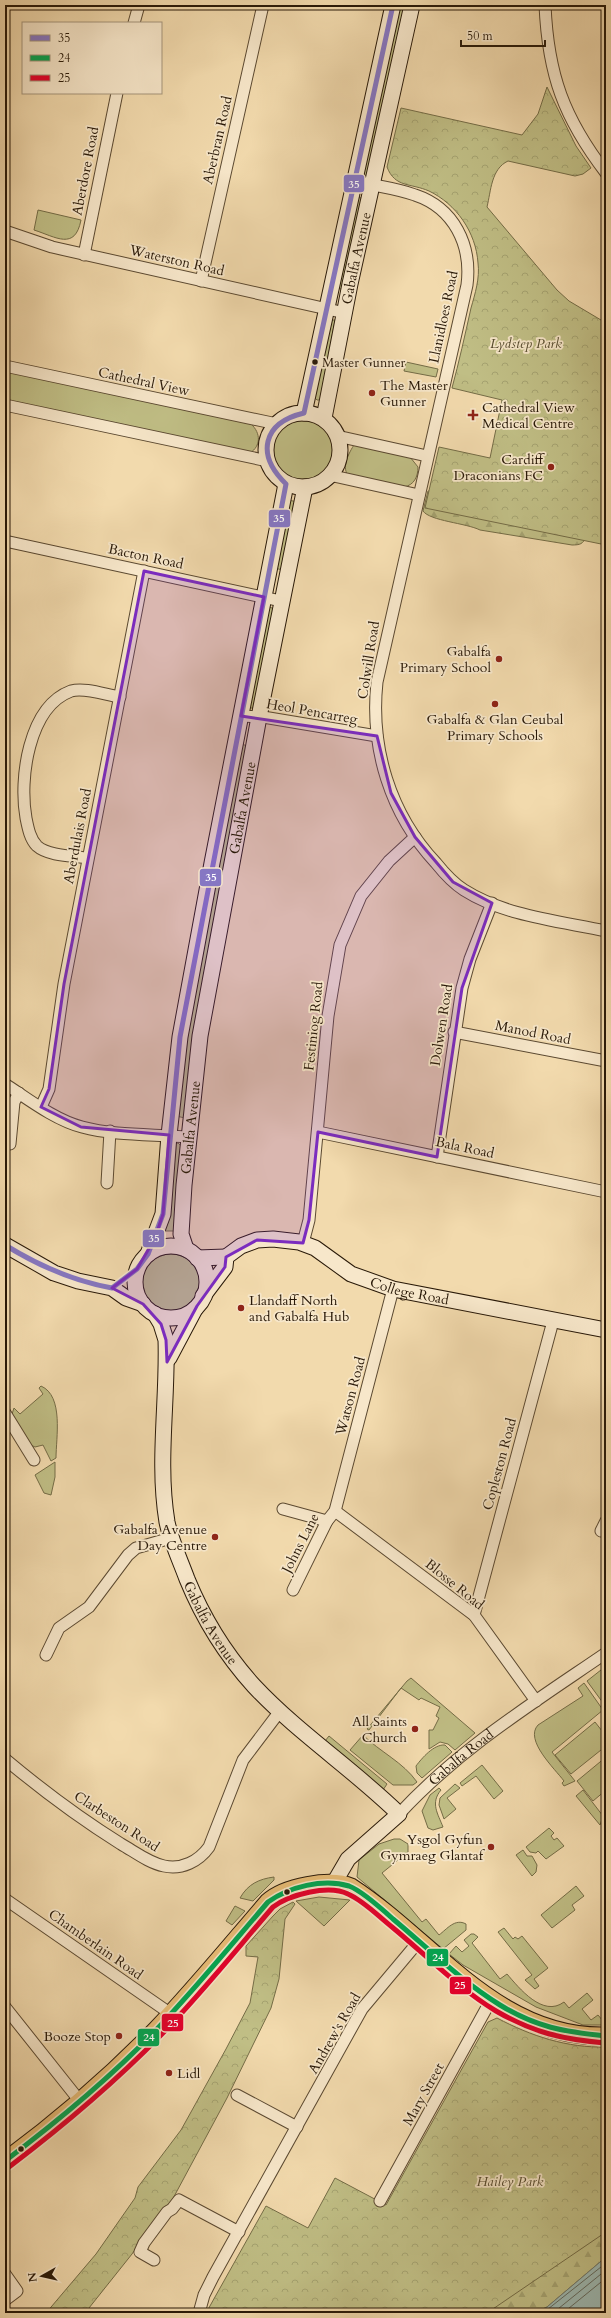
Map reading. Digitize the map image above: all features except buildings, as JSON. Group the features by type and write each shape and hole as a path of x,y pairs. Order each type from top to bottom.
{"main road":[{"path":"5,2161 80,2100 171,2014 273,1897 290,1890 334,1883 348,1886 358,1891 491,2000 509,2012 542,2026 575,2034 606,2036"}],"street":[{"path":"134,22 139,5"},
{"name":"Aberbran Road","path":"201,281 263,5"},
{"name":"Gabalfa Avenue","path":"304,413 328,309 393,5"},
{"name":"Gabalfa Avenue","path":"324,418 345,313 412,5"},
{"path":"545,5 550,56 556,85 573,122 606,173"},
{"name":"Aberdore Road","path":"84,255 116,94"},
{"name":"Llanidloes Road","path":"355,181 413,194 436,205 453,221 467,253 467,285 427,456"},
{"name":"Waterston Road","path":"5,231 52,247 84,255 345,313"},
{"name":"Cathedral View","path":"5,366 277,424"},
{"path":"5,405 268,461"},
{"path":"304,413 324,418 330,424 337,436 339,454 337,463 329,476 318,483 305,487 286,484 272,470 266,451 268,440 277,424 289,416 304,413"},
{"path":"337,436 427,456"},
{"name":"Colwill Road","path":"427,456 380,661 376,694 377,736 391,792 415,837 453,882 464,890 492,903 544,919 606,931"},
{"path":"329,476 419,495"},
{"name":"Gabalfa Avenue","path":"148,1254 163,1214 169,1135 180,1037 191,971 286,484"},
{"name":"Gabalfa Avenue","path":"192,1254 182,1234 188,1137 211,967 281,601 305,487"},
{"name":"Bacton Road","path":"5,541 281,601"},
{"name":"Aberdulais Road","path":"41,1107 49,1089 64,984 87,858 144,571"},
{"path":"87,858 46,851 34,843 29,833 25,809 25,766 29,750 43,716 51,706 62,697 72,691 81,690 120,697"},
{"name":"Heol Pencarreg","path":"241,716 259,717 377,736"},
{"name":"Festiniog Road","path":"303,1243 309,1220 328,1016 340,945 361,896 389,861 415,837"},
{"name":"Dolwen Road","path":"437,1156 454,1032 462,988 470,959 492,903"},
{"name":"Manod Road","path":"454,1032 606,1061"},
{"path":"5,1084 41,1107 80,1127 110,1131 188,1137"},
{"path":"10,1144 14,1102 19,1093"},
{"path":"107,1183 110,1131"},
{"name":"Bala Road","path":"318,1132 606,1192"},
{"name":"College Road","path":"226,1257 241,1246 257,1240 273,1239 303,1243 322,1252 351,1274 393,1289 606,1330"},
{"path":"5,1245 42,1268 65,1277 112,1288 126,1298 143,1304"},
{"path":"112,1288 137,1269 148,1254 166,1246 192,1254 226,1257 225,1267 200,1301 187,1314 176,1317 164,1317 155,1314 143,1304 137,1294 135,1281 137,1269"},
{"path":"192,1254 206,1276 200,1301"},
{"name":"Watson Road","path":"335,1511 393,1289"},
{"name":"Gabalfa Avenue","path":"167,1362 176,1342 200,1301"},
{"name":"Gabalfa Avenue","path":"155,1314 165,1333 167,1362 164,1468 165,1499 171,1538 192,1590 215,1635 240,1669 280,1711 370,1786 399,1814"},
{"name":"Copleston Road","path":"474,1615 553,1321"},
{"path":"5,1413 34,1460"},
{"path":"283,1509 327,1521"},
{"name":"Johns Lane","path":"293,1590 327,1521 335,1511"},
{"name":"Blosse Road","path":"335,1511 474,1615 536,1701"},
{"path":"601,1531 606,1521"},
{"path":"46,1655 59,1628 88,1607 128,1555 136,1548 171,1538"},
{"name":"Gabalfa Road","path":"334,1883 348,1859 399,1814 424,1788 459,1757 536,1701 606,1653"},
{"name":"Clarbeston Road","path":"5,1759 95,1827 142,1857 165,1866 181,1866 199,1858 209,1847 243,1760 280,1711"},
{"name":"Chamberlain Road","path":"5,1899 171,2014"},
{"name":"Andrew's Road","path":"199,2313 204,2295 362,2010 419,1941"},
{"name":"Mary Street","path":"380,2201 491,2000"},
{"path":"5,2007 80,2100"},
{"path":"237,2095 297,2127"},
{"path":"154,2260 140,2252 144,2243 167,2212 172,2209 179,2200 239,2232"},
{"path":"5,2274 17,2291 5,2300"}],"highlighted area":[{"path":"144,571 264,597 241,716 377,736 391,793 415,837 453,882 492,903 462,988 437,1157 318,1132 309,1220 303,1243 257,1240 226,1257 225,1267 197,1306 167,1362 166,1340 161,1324 143,1304 112,1288 137,1269 155,1238 163,1214 169,1135 81,1127 41,1107 49,1089 64,984"}],"green space":[{"path":"398,5 408,5 367,176 363,174"},
{"name":"Lydstep Park","path":"547,87 576,146 591,168 583,174 575,176 508,161 498,169 495,175 487,207 557,290 569,301 606,323 606,545 425,508 439,447 490,458 502,400 452,388 477,286 478,269 476,252 469,230 456,211 448,203 429,191 399,182 390,174 387,167 401,108 522,135 538,114"},
{"path":"356,197 366,199 346,290 336,288"},
{"path":"38,210 81,220 78,230 74,236 69,239 64,239 34,230"},
{"path":"331,320 335,320 320,400 317,400 314,397"},
{"path":"406,362 438,369 436,377 404,371"},
{"path":"5,371 251,424 257,431 258,443 254,450 250,453 5,401"},
{"path":"297,419 309,419 325,428 332,438 334,450 332,462 325,472 309,481 297,481 286,476 277,467 272,456 272,444 277,433 286,424"},
{"path":"354,445 410,457 418,467 415,480 404,487 348,475 345,468 348,455"},
{"path":"428,491 443,492 586,537 581,544 572,545 480,530 466,525 440,520 423,511"},
{"path":"288,500 298,502 283,570 274,568"},
{"path":"269,607 275,609 253,708 250,708 248,704"},
{"path":"240,744 249,746 185,1118 176,1116 188,1021"},
{"path":"178,1143 181,1146 177,1231 162,1231 175,1144"},
{"path":"165,1254 177,1254 192,1262 200,1277 200,1289 192,1304 177,1312 165,1312 150,1304 142,1289 142,1277 150,1262"},
{"path":"41,1386 48,1391 56,1408 56,1458 51,1461 43,1445 35,1447 31,1445 12,1414 14,1408 20,1414 43,1394 39,1388"},
{"path":"55,1462 55,1477 51,1495 44,1493 35,1475"},
{"path":"606,1666 606,1707 587,1681"},
{"path":"411,1678 475,1733 455,1750 448,1744 440,1742 429,1749 429,1730 433,1730 439,1718 436,1716 440,1707 421,1698 419,1700 401,1688"},
{"path":"584,1683 603,1710 552,1752 575,1781 564,1786 562,1783 564,1781 542,1754 535,1738 535,1731 538,1725 583,1696 578,1688"},
{"path":"399,1690 369,1730 367,1729"},
{"path":"595,1722 606,1736 606,1746 571,1774 555,1755"},
{"path":"363,1735 405,1769 417,1782 413,1785 393,1785 350,1750"},
{"path":"329,1736 387,1784 383,1790 325,1741"},
{"path":"441,1745 445,1745 452,1752 422,1778 417,1773 416,1766 433,1749"},
{"path":"606,1757 606,1790 593,1801 577,1781"},
{"path":"482,1765 503,1791 494,1799 476,1776 462,1786 460,1783"},
{"path":"455,1784 460,1788 447,1798 456,1809 444,1819 439,1805 440,1798"},
{"path":"439,1788 441,1790 435,1804 443,1827 433,1830 428,1828 422,1811 430,1795"},
{"path":"583,1790 603,1816 600,1825 576,1796"},
{"path":"549,1828 554,1833 551,1836 554,1840 557,1838 564,1846 546,1859 538,1851 536,1853 530,1852 526,1847"},
{"path":"394,1839 400,1839 408,1844 408,1852 382,1873 422,1922 426,1919 439,1935 455,1923 458,1922 466,1924 466,1930 443,1949 357,1877 359,1860 379,1844"},
{"path":"523,1850 527,1856 532,1856 537,1865 536,1872 532,1876 516,1855"},
{"path":"274,1877 274,1880 253,1901 240,1898 243,1893 254,1883 263,1879"},
{"path":"576,1886 584,1896 572,1905 575,1910 552,1928 541,1915"},
{"path":"319,1897 350,1900 324,1926 296,1901"},
{"path":"293,1902 295,1904 285,1919 279,1979 271,2008 227,2098 170,2204 164,2207 132,2254 85,2313 46,2313 96,2254 135,2198 138,2187 181,2130 250,2003 258,1957 246,1956 246,1946 280,1909"},
{"path":"235,1906 245,1911 232,1925 226,1921"},
{"path":"504,1928 513,1939 515,1937 518,1939 522,1936 548,1968 534,1979 539,1986 535,1989 525,1980 532,1975 498,1932"},
{"path":"471,1934 478,1937 472,1943 500,1979 507,1974 518,1987 532,1999 540,2004 548,2006 556,2006 564,2002 569,2008 587,1993 593,2000 582,2009 591,2020 598,2015 603,2021 606,2018 606,2025 583,2025 536,2007 463,1965 449,1954 456,1946 462,1952 469,1946 464,1940"},
{"name":"Hailey Park","path":"497,2018 550,2040 592,2047 606,2047 606,2231 487,2313 206,2313 266,2206 308,2228 335,2178 386,2205 488,2022"},
{"path":"606,2187 606,2257 547,2307 535,2313 450,2313"}],"water":[{"path":"606,2257 606,2313 535,2313 547,2307"}],"transit line":[{"name":"35","path":"5,1245 31,1260 57,1272 112,1288 137,1269 148,1254 163,1214 180,1037 286,484 276,473 270,462 267,451 268,441 272,432 279,424 304,413 393,5"},
{"name":"24","path":"5,2161 83,2098 138,2048 185,1999 268,1902 286,1892 307,1885 328,1883 354,1888 378,1905 472,1986 500,2005 526,2019 577,2033 606,2036"},
{"name":"25","path":"9,2167 88,2104 143,2053 190,2004 273,1907 289,1898 309,1892 330,1890 340,1891 354,1897 371,1909 468,1992 510,2019 549,2034 605,2043"}],"place":[{"name":"Master Gunner","path":"315,362"},
{"name":"The Master Gunner","path":"372,393"},
{"name":"Cathedral View Medical Centre","path":"473,415"},
{"name":"Cardiff Draconians FC","path":"551,467"},
{"name":"Gabalfa Primary School","path":"499,659"},
{"name":"Gabalfa & Glan Ceubal Primary Schools","path":"495,704"},
{"name":"Llandaff North and Gabalfa Hub","path":"241,1308"},
{"name":"Gabalfa Avenue Day Centre","path":"215,1537"},
{"name":"All Saints Church","path":"415,1729"},
{"name":"Ysgol Gyfun Gymraeg Glantaf","path":"491,1847"},
{"name":"Booze Stop","path":"119,2036"},
{"name":"Lidl","path":"169,2073"}]}
